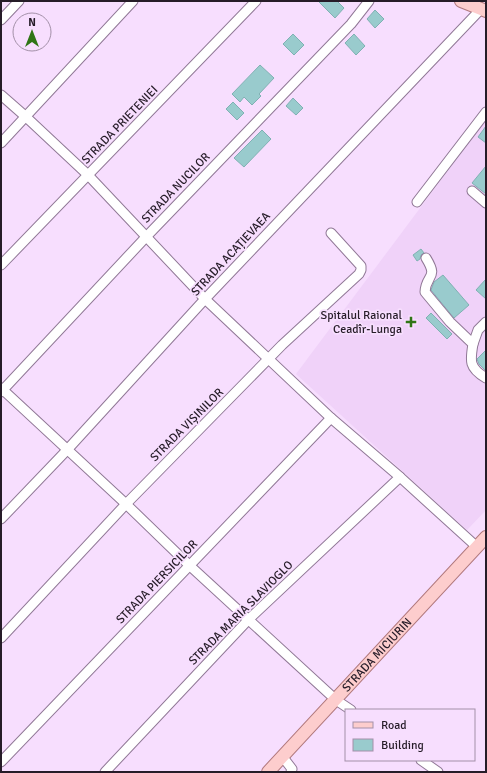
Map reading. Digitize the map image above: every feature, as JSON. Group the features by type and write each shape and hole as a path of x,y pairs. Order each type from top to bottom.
{"main road":[{"path":"461,1 484,10"},
{"name":"STRADA MICIURIN","path":"268,772 486,537"}],"street":[{"path":"1,20 19,1"},
{"path":"1,143 133,1"},
{"name":"STRADA PRIETENIEI","path":"1,266 256,1"},
{"name":"STRADA NUCILOR","path":"2,390 146,237 351,24 369,1"},
{"name":"STRADA ACAȚIEVAEA","path":"1,519 67,450 205,299 484,10"},
{"path":"1,95 88,176 205,299 331,418 400,477 477,547"},
{"path":"417,202 486,112"},
{"path":"472,191 486,203"},
{"name":"STRADA VIȘINILOR","path":"1,638 126,504 269,359 359,274 361,266 331,233"},
{"path":"426,258 433,271 425,286 425,292 450,322 473,344"},
{"path":"486,322 478,330 473,344 470,360 472,366 486,378"},
{"path":"2,390 336,700 350,709"},
{"name":"STRADA PIERSICILOR","path":"1,762 331,418"},
{"name":"STRADA MARIA SLAVIOGLO","path":"105,772 249,619 400,477"},
{"path":"282,756 292,768 291,772"},
{"path":"422,761 438,772"}],"shaded area":[{"name":"Spitalul Raional Ceadîr-Lunga","path":"486,120 486,510 467,530 296,374"}],"building":[{"path":"318,1 337,1 344,8 335,18"},
{"path":"375,10 384,19 375,28 367,19"},
{"path":"293,34 304,45 294,55 283,44"},
{"path":"354,34 365,46 356,55 345,43"},
{"path":"260,65 274,78 259,94 261,96 252,105 244,97 240,102 232,94"},
{"path":"293,98 303,108 296,115 286,106"},
{"path":"233,102 244,113 237,120 226,109"},
{"path":"486,126 486,143 478,137"},
{"path":"262,130 271,139 244,167 234,158"},
{"path":"486,166 486,194 472,183"},
{"path":"421,249 424,253 417,261 413,255"},
{"path":"443,275 469,305 454,318 431,290 434,282"},
{"path":"486,279 486,299 476,290"},
{"path":"431,313 452,334 447,339 426,318"},
{"path":"486,350 486,371 479,364 477,359"}],"place":[{"name":"Spitalul Raional Ceadîr-Lunga","path":"411,322"}]}
